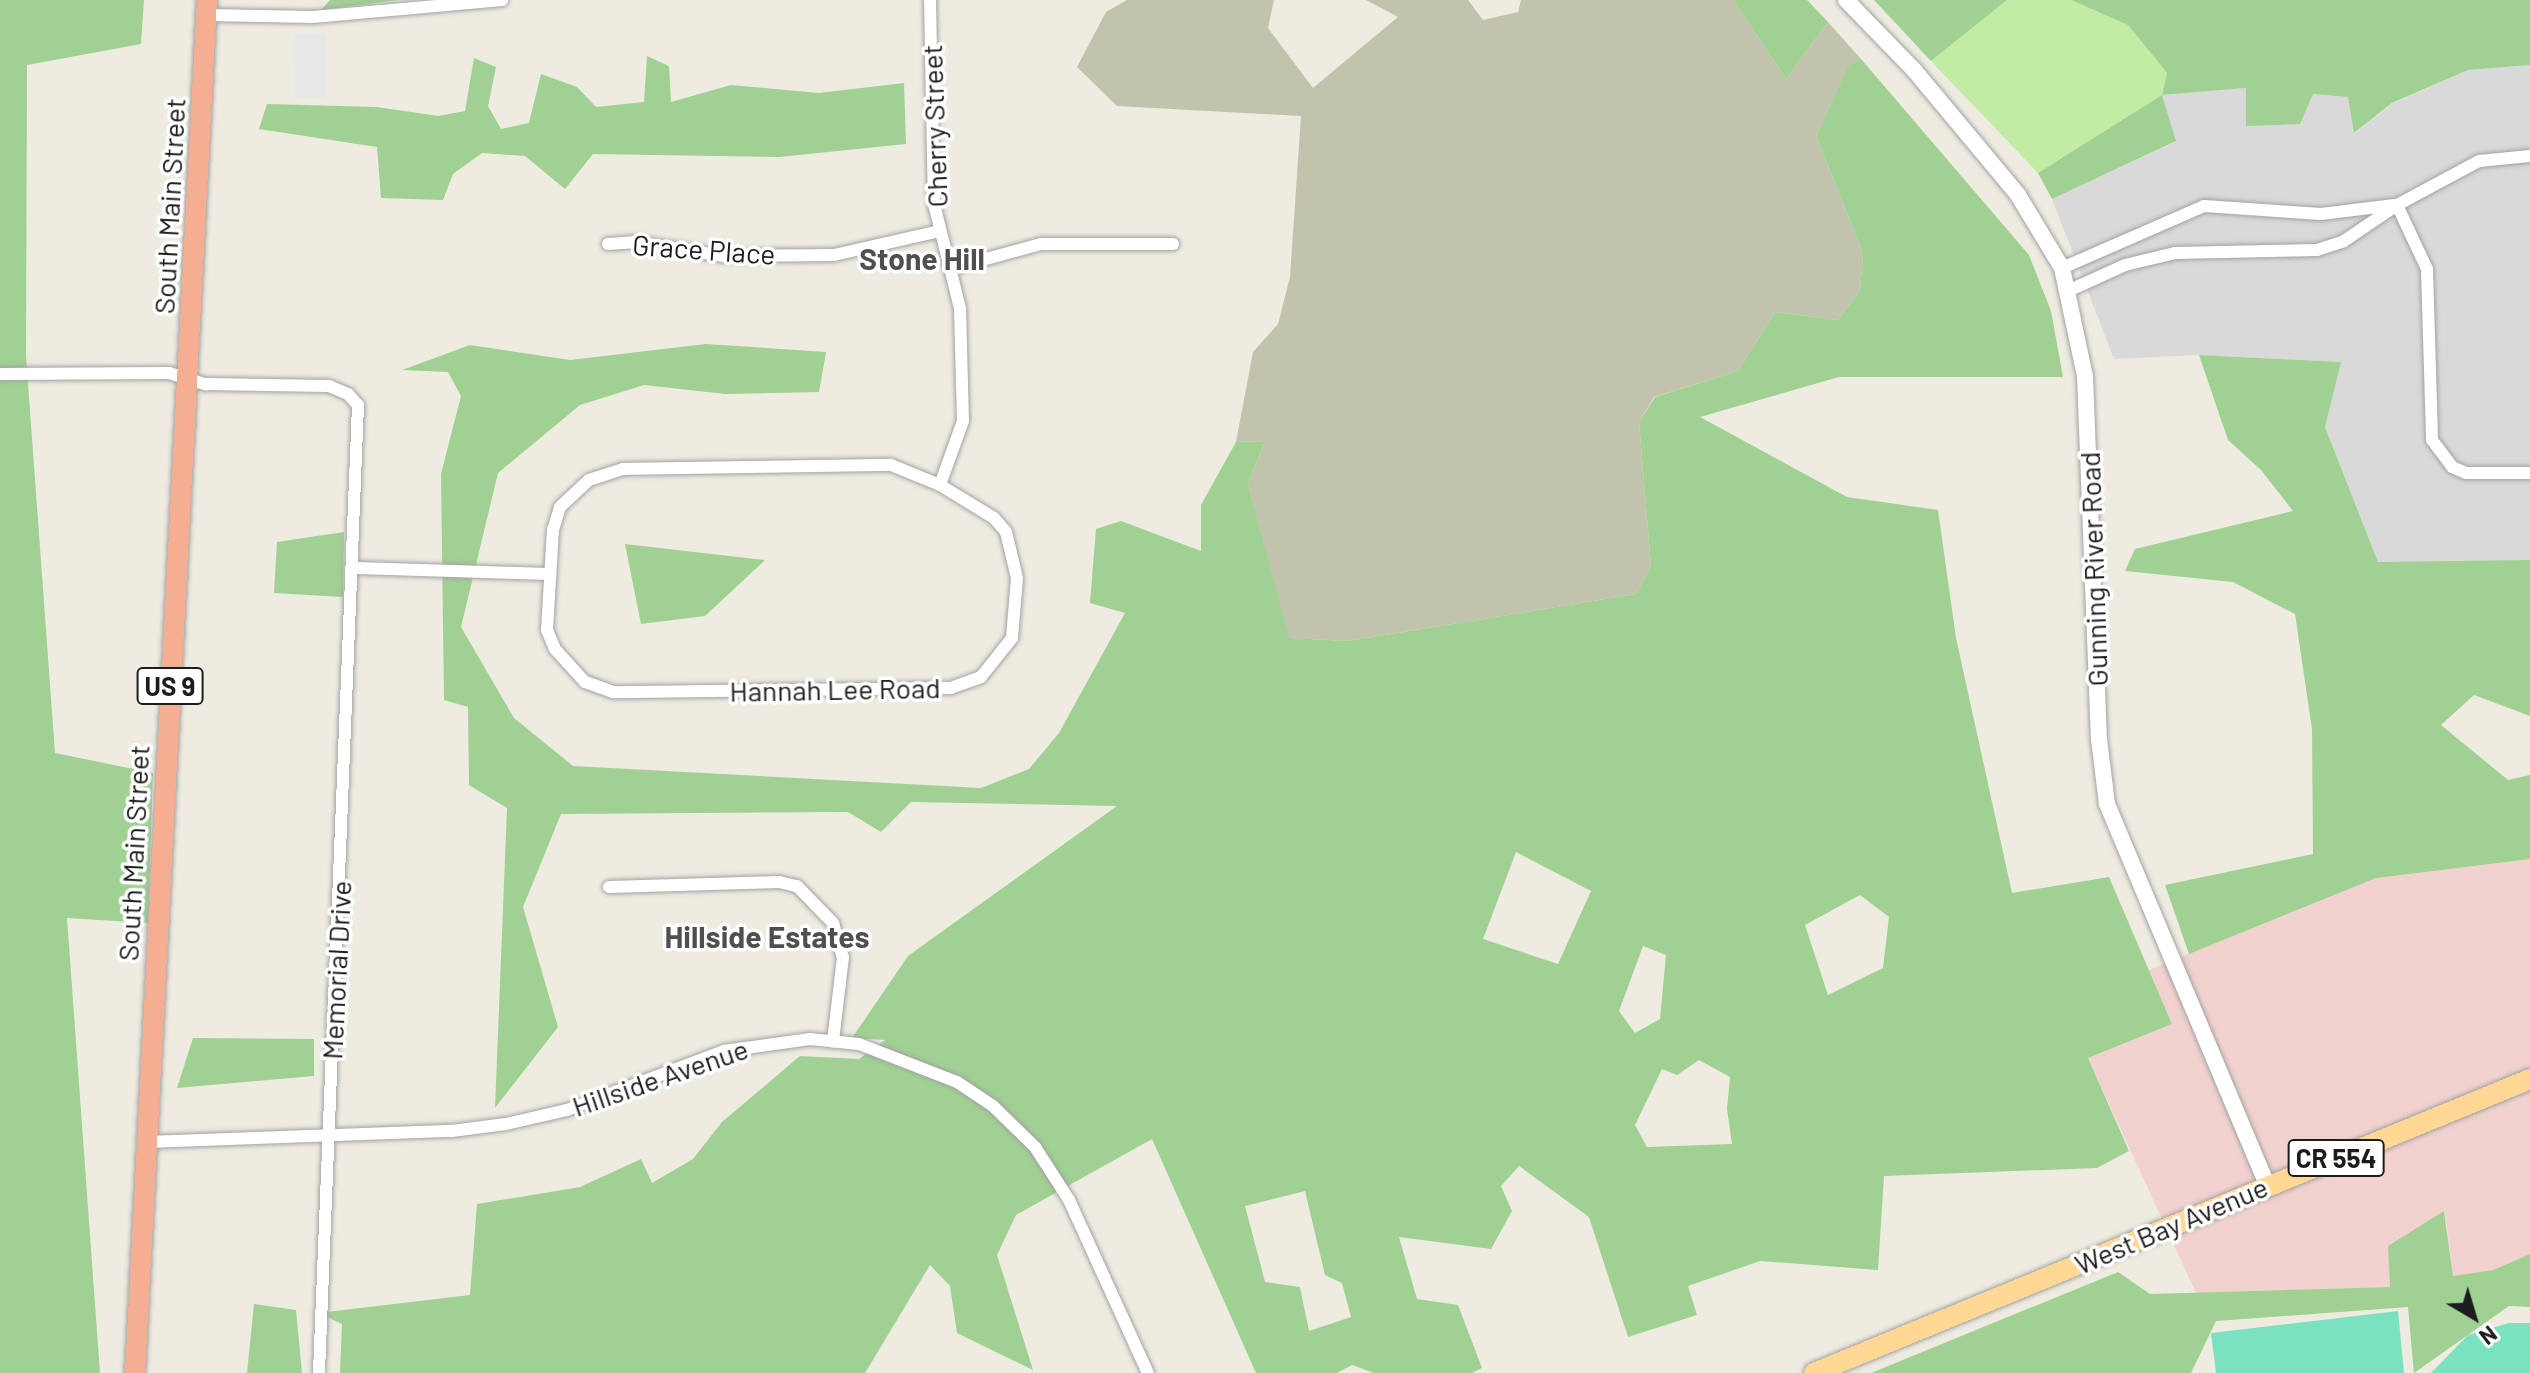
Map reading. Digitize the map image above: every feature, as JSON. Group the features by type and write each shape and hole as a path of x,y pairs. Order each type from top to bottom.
{"highway":[{"name":"South Main Street","path":"135,1373 207,7"}],"main road":[{"name":"West Bay Avenue","path":"1814,1373 2530,1079"}],"street":[{"path":"207,7 313,17 502,0"},
{"name":"Cherry Street","path":"930,0 933,187 940,231 959,288 963,421 940,485"},
{"name":"Gunning River Road","path":"1846,0 1914,70 2018,195 2062,268 2070,290 2085,376 2099,739 2107,804 2267,1185"},
{"path":"2070,290 2125,265 2175,253 2317,250 2344,241 2397,205 2479,161 2530,156"},
{"path":"2062,268 2204,206 2321,214 2397,205"},
{"path":"2397,205 2427,269 2432,440 2452,467 2466,473 2530,473"},
{"name":"Grace Place","path":"608,244 634,242 723,256 834,255 940,231"},
{"path":"953,268 1041,244 1173,244"},
{"path":"0,374 188,376"},
{"name":"Memorial Drive","path":"188,376 206,384 329,386 348,394 358,405 362,423 319,1373"},
{"name":"Hannah Lee Road","path":"891,465 940,485 994,518 1006,532 1017,578 1012,638 999,660 981,677 951,688 613,692 573,673 555,649 547,630 550,574 560,507 603,473 891,465"},
{"path":"355,568 550,574"},
{"path":"609,887 779,882 797,886 833,923 843,957 833,1041"},
{"name":"Hillside Avenue","path":"147,1142 329,1136 506,1124 567,1110 724,1051 768,1041 833,1041 935,1071 1015,1124 1069,1200 1148,1373"}],"shaded area":[{"path":"1127,0 1274,0 1268,28 1313,88 1398,17 1366,0 1468,0 1483,20 1518,12 1521,0 1733,0 1786,79 1828,22 1861,59 1848,68 1816,136 1863,253 1860,290 1838,320 1775,312 1738,371 1654,397 1639,422 1651,566 1636,594 1348,641 1288,638 1248,484 1265,441 1236,442 1253,352 1278,324 1290,277 1301,116 1117,106 1077,67 1106,12"},
{"path":"326,33 327,97 294,98 293,34"},
{"path":"2530,65 2530,679 2378,562 2325,427 2340,362 2199,355 2114,359 2052,199 2175,142 2162,95 2247,88 2247,126 2313,94 2348,97 2355,133 2392,104 2468,70"},
{"path":"2519,857 2530,859 2530,1254 2493,1270 2453,1276 2445,1211 2391,1287 2196,1293 2088,1058 2172,1024 2149,970 2376,878"}],"green space":[{"path":"0,0 144,0 141,44 27,65 26,356 55,753 153,773 148,923 67,918 100,1373 0,1373"},
{"path":"330,0 398,0 321,10"},
{"path":"1733,0 1807,0 1828,22 1786,79"},
{"path":"1874,0 2007,0 1931,61"},
{"path":"2007,0 2071,0 2128,25 2167,73 2162,95 2038,173 1931,61"},
{"path":"2071,0 2530,0 2530,65 2468,70 2392,103 2354,133 2348,97 2313,94 2300,124 2246,126 2246,88 2162,95 2167,73 2128,25"},
{"path":"647,56 669,66 671,102 731,85 819,93 904,83 906,144 779,157 593,154 565,189 525,156 482,153 453,174 443,200 381,198 377,147 259,129 267,104 377,107 438,116 465,111 474,58 496,67 488,106 501,129 529,123 541,74 577,87 596,107 644,102"},
{"path":"1861,59 2029,255 2051,311 2063,377 1839,377 1700,417 1847,497 1938,510 1956,638 2012,893 2109,877 2172,1024 2088,1058 2129,1151 2097,1168 1884,1176 1878,1270 1760,1261 1688,1286 1697,1315 1628,1337 1589,1217 1519,1166 1501,1186 1512,1211 1491,1249 1399,1237 1417,1299 1458,1305 1482,1368 1472,1373 1374,1373 1352,1365 1337,1373 1256,1373 1152,1139 1016,1215 997,1255 1033,1370 957,1333 950,1286 930,1265 865,1373 340,1373 342,1324 318,1313 470,1295 477,1204 580,1187 641,1159 652,1183 693,1159 722,1122 800,1056 859,1059 885,1040 852,1038 908,956 1117,806 911,802 881,832 848,812 561,814 523,907 558,1027 495,1108 507,808 469,785 468,707 444,700 441,474 461,396 448,372 402,370 470,345 570,360 706,344 826,352 819,392 725,394 644,385 580,405 498,473 461,627 514,718 573,766 981,788 1029,769 1059,733 1125,613 1090,603 1096,529 1121,521 1201,551 1201,505 1236,442 1265,441 1248,484 1289,638 1348,641 1636,594 1651,566 1639,422 1655,397 1738,371 1775,312 1838,320 1860,290 1863,253 1816,136 1848,67","holes":["1516,852 1591,891 1558,964 1483,939","1860,895 1889,917 1883,968 1828,995 1805,925","1643,946 1666,955 1660,1019 1635,1033 1619,1011","1699,1060 1730,1077 1727,1109 1732,1144 1647,1147 1635,1125 1662,1069 1677,1075","1305,1191 1325,1275 1342,1283 1351,1317 1309,1331 1300,1287 1265,1282 1245,1206"]},
{"path":"2162,95 2176,141 2052,199 2038,173"},
{"path":"2199,355 2341,362 2325,427 2378,562 2530,560 2530,716 2474,695 2441,725 2508,780 2530,775 2530,859 2376,878 2189,954 2165,885 2313,854 2312,729 2295,614 2233,582 2125,571 2135,549 2293,511 2261,470 2228,440"},
{"path":"344,532 343,597 274,593 277,542"},
{"path":"625,544 765,560 705,616 641,624"},
{"path":"193,1038 314,1039 314,1076 177,1088"},
{"path":"2444,1211 2453,1276 2493,1270 2530,1254 2530,1307 2509,1306 2414,1373 2408,1307 2216,1321 2191,1373 1871,1373 2118,1272 2150,1294 2390,1287 2388,1246"},
{"path":"254,1304 296,1310 302,1373 247,1373"},
{"path":"2398,1311 2404,1373 2216,1373 2211,1333"},
{"path":"2509,1323 2530,1323 2530,1373 2431,1373 2468,1335"}],"district":[{"name":"Stone Hill","path":"922,258"},
{"name":"Hillside Estates","path":"767,936"}]}
